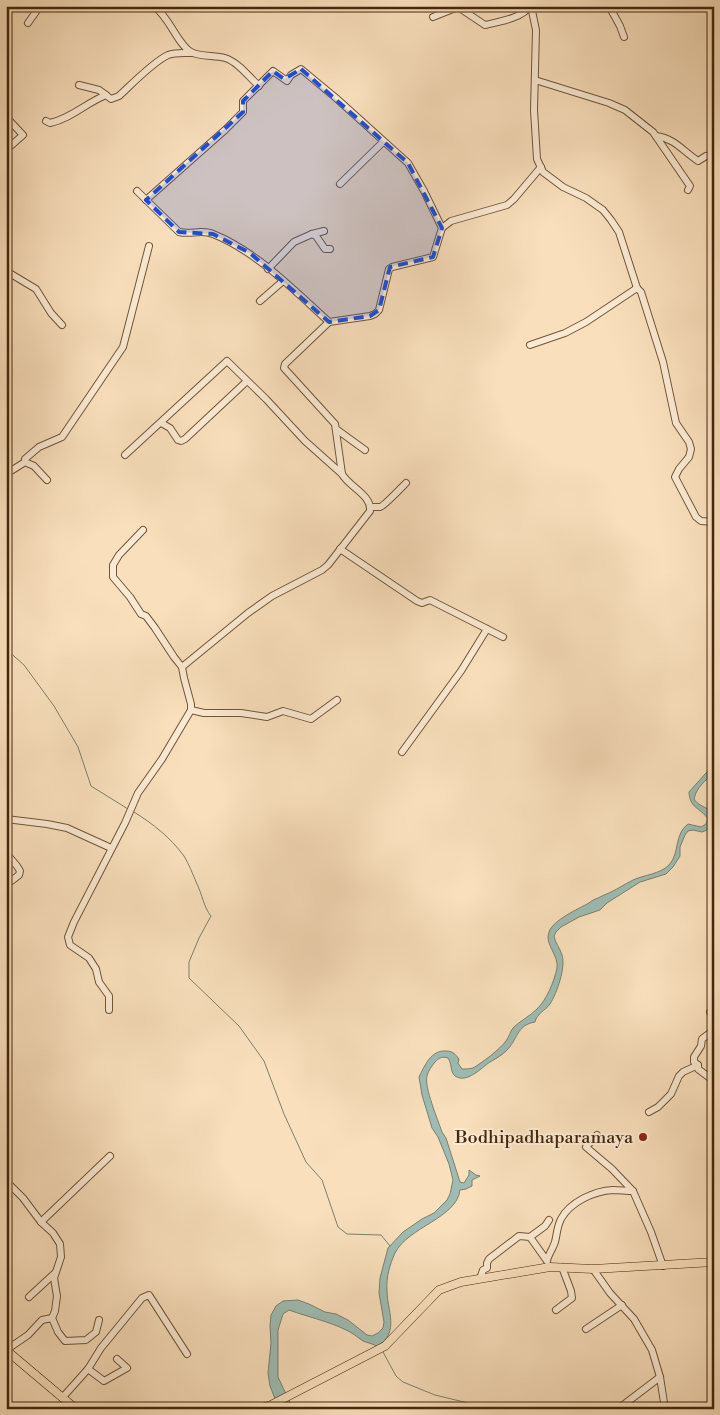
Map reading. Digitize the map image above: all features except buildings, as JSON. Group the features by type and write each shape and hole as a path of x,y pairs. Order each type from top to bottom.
{"main road":[{"path":"258,1409 271,1405 385,1346 438,1290 461,1282 548,1263 562,1267 593,1269 714,1262"},
{"path":"6,1348 76,1409"}],"street":[{"path":"28,23 40,6"},
{"path":"154,6 166,18 185,48 192,53"},
{"path":"516,6 523,13"},
{"path":"433,17 458,7 484,25 527,12 531,6"},
{"path":"531,6 536,30 535,120 538,159 543,172 563,187 586,198 602,210 618,232 637,288 641,292 663,362 676,423 689,442 691,449 689,457 675,477 696,517 701,520 714,522"},
{"path":"609,6 624,37"},
{"path":"79,85 100,90 111,99 119,96 160,60 170,54 183,52 227,58 259,86"},
{"path":"146,200 243,112 243,100 273,71 287,80 291,75 301,70 336,98 408,163 442,228"},
{"path":"535,80 625,110 653,132 690,186 688,190"},
{"path":"46,121 50,123 60,121 94,100 106,95"},
{"path":"6,117 23,135 6,150"},
{"path":"656,136 665,137 673,141 698,161 706,156"},
{"path":"340,184 384,142"},
{"path":"371,507 365,497 345,480 342,474 335,424 284,368 285,364 329,322 375,314 378,310 389,269 433,257 442,228 451,221 507,205 541,167"},
{"path":"137,191 179,232 187,234 203,231 213,234 250,253 329,322"},
{"path":"268,269 294,242 324,231"},
{"path":"312,234 316,236 325,249 330,249"},
{"path":"6,474 25,462 25,459 39,446 62,437 123,347 149,246"},
{"path":"6,271 36,289 51,313 62,325"},
{"path":"260,302 283,280"},
{"path":"530,345 565,333 586,322 637,288"},
{"path":"125,455 227,361 305,441 342,474"},
{"path":"163,424 170,428 178,440 185,439 247,381"},
{"path":"336,429 365,450"},
{"path":"25,462 34,466 47,480"},
{"path":"371,507 379,507 386,503 406,484"},
{"path":"182,667 248,613 272,596 328,565 370,511 371,507"},
{"path":"109,1010 109,996 99,982 96,969 89,958 70,945 68,937 138,793 162,759 191,710 192,704 182,667 146,616 141,614 113,577 114,565 119,555 143,530"},
{"path":"340,549 417,602 422,603 430,600 503,637"},
{"path":"402,752 461,671 487,628"},
{"path":"191,710 204,713 241,713 267,717 283,711 311,719 337,700"},
{"path":"6,820 23,820 66,828 112,848"},
{"path":"6,853 20,871 19,875 6,885"},
{"path":"714,1030 702,1039 701,1046 694,1056 694,1062 698,1065 698,1069 714,1081"},
{"path":"649,1112 658,1107 671,1094 679,1076 683,1072 698,1065"},
{"path":"597,1135 586,1147 612,1169 633,1191 663,1266"},
{"path":"41,1222 110,1156"},
{"path":"6,1181 23,1198 41,1222 53,1233 60,1244 61,1257 54,1278 57,1296 56,1312 52,1318 42,1320 28,1335 6,1348"},
{"path":"548,1263 561,1219 566,1210 574,1203 591,1195 612,1190 633,1191"},
{"path":"480,1279 482,1270 487,1268 489,1259 518,1236 530,1237 545,1226 549,1220"},
{"path":"530,1237 548,1263"},
{"path":"556,1310 572,1298 562,1267"},
{"path":"593,1269 634,1319 652,1350 660,1377 666,1409"},
{"path":"29,1297 56,1272"},
{"path":"61,1409 65,1400 101,1348 142,1298 150,1295 187,1354"},
{"path":"586,1329 622,1305"},
{"path":"52,1318 65,1342 86,1340 96,1332 99,1320"},
{"path":"88,1369 104,1381 126,1368 117,1358"},
{"path":"618,1409 660,1377"}],"highlighted area":[{"path":"301,69 408,163 442,228 433,257 390,267 379,310 370,316 329,322 250,253 213,234 179,232 146,200 243,112 243,101 273,71 284,79"}],"water":[{"path":"714,764 710,776 699,788 694,799 709,810 713,817 713,822 707,830 702,832 688,831 680,847 680,856 673,867 666,874 640,882 607,903 600,910 579,917 556,932 554,936 563,960 562,973 553,999 537,1016 535,1022 524,1026 504,1053 469,1077 460,1078 455,1076 446,1057 439,1058 431,1067 427,1081 429,1095 442,1132 446,1138 460,1182 464,1183 469,1175 469,1170 480,1176 472,1180 472,1186 460,1190 457,1200 450,1208 410,1236 395,1253 387,1280 391,1327 385,1341 378,1347 363,1341 348,1331 325,1322 289,1310 283,1314 278,1330 278,1377 293,1409 279,1409 270,1386 268,1373 271,1315 276,1306 283,1301 298,1300 348,1320 367,1335 372,1336 378,1333 383,1328 384,1322 379,1293 380,1278 388,1248 403,1232 434,1213 447,1200 450,1194 453,1180 449,1164 438,1137 432,1128 422,1095 419,1077 426,1063 436,1053 448,1051 454,1053 459,1059 458,1063 462,1069 473,1068 491,1056 507,1039 513,1028 541,1005 552,984 557,968 556,959 548,941 551,928 566,915 594,900 633,880 661,870 669,865 675,855 679,838 684,828 688,824 701,827 706,824 708,819 693,805 689,792"}],"waterway":[{"path":"6,649 24,665 54,706 78,747 91,786 128,809"},
{"path":"134,812 161,831 184,856 211,916 189,962 189,978 239,1026 264,1061 284,1114 306,1162 322,1180 338,1227 347,1234 381,1235 390,1246"},
{"path":"383,1352 396,1376 403,1382 435,1395 468,1403 478,1409"}],"place":[{"name":"Bodhipadhaparamaya","path":"643,1137"}]}
